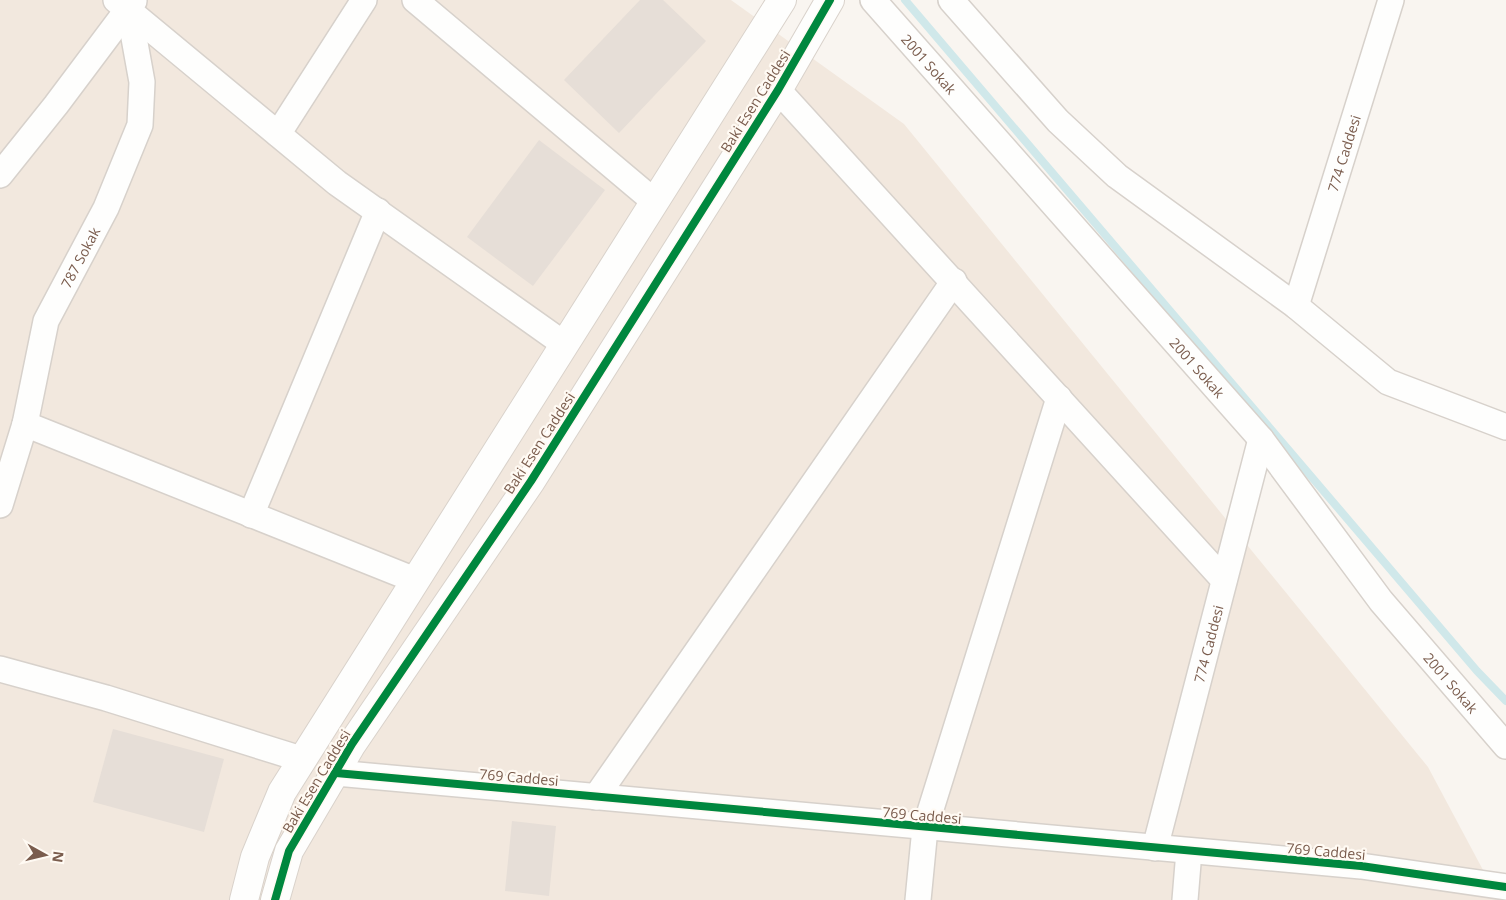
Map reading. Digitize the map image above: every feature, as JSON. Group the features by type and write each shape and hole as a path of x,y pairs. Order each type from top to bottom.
{"street":[{"path":"278,134 364,0"},
{"path":"415,0 655,202"},
{"name":"Baki Esen Caddesi","path":"244,900 255,858 282,792 301,760 782,0"},
{"name":"Baki Esen Caddesi","path":"275,900 289,851 352,744 531,481 778,90 830,0"},
{"name":"2001 Sokak","path":"873,0 1261,440 1381,600 1506,746"},
{"path":"951,0 1058,121 1117,176 1296,306 1388,382 1506,428"},
{"name":"774 Caddesi","path":"1296,306 1391,0"},
{"path":"0,175 56,105 127,3 337,183 564,344"},
{"name":"787 Sokak","path":"0,505 24,424 46,321 106,208 140,125 142,82 127,3"},
{"path":"778,90 954,281 1224,580"},
{"path":"251,515 378,212"},
{"path":"596,797 954,281"},
{"path":"918,900 926,828 1059,398"},
{"path":"24,424 415,580"},
{"name":"774 Caddesi","path":"1155,848 1261,440"},
{"path":"0,669 106,698 301,760"},
{"name":"769 Caddesi","path":"336,773 1361,866 1481,892 1506,887"},
{"path":"1185,900 1189,851"}],"shaded area":[{"path":"0,0 731,0 904,124 1428,767 1499,900 0,900"}],"building":[{"path":"640,0 663,0 706,41 619,133 564,80"},
{"path":"539,140 605,190 533,286 467,237"},
{"path":"113,729 224,759 204,832 93,802"},
{"path":"512,821 556,826 549,896 505,891"}],"waterway":[{"path":"905,0 1477,671 1506,701"}],"cycle path":[{"path":"275,900 289,851 352,744 531,481 778,90 830,0"},
{"path":"336,773 1361,866 1506,887"}]}
